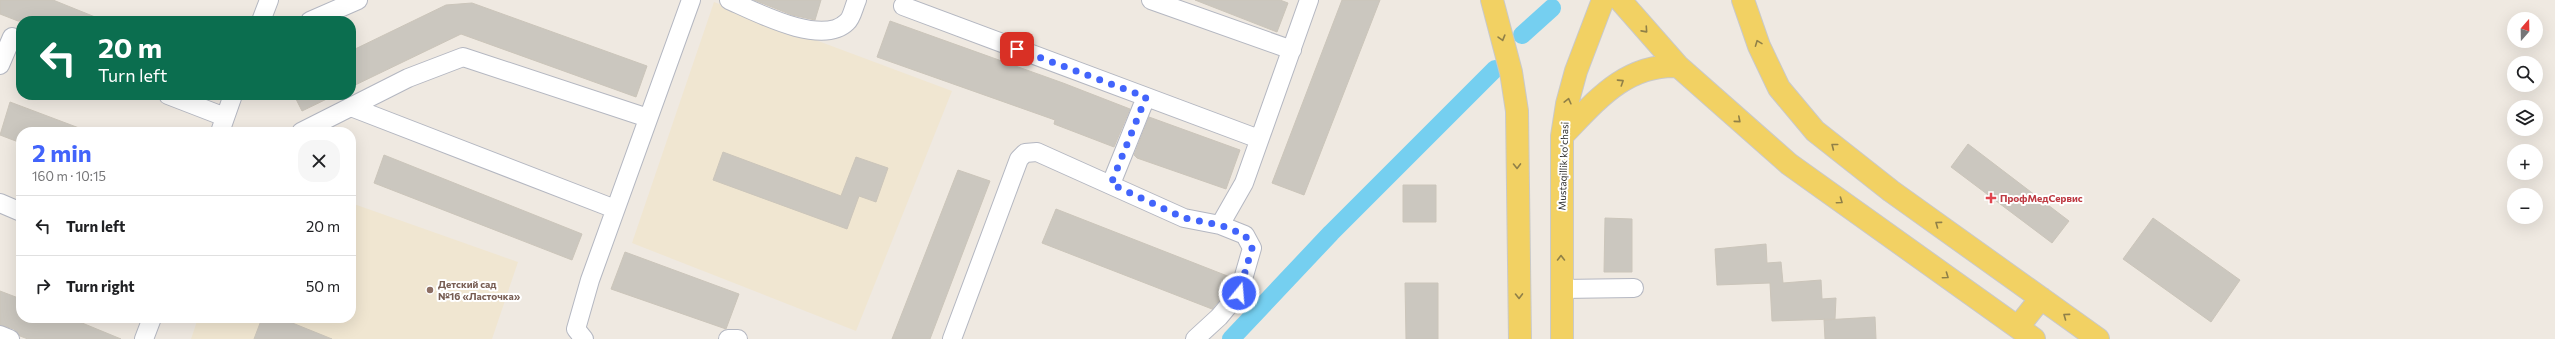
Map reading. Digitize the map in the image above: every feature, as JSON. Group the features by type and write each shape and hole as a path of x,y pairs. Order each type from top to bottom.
{"main road":[{"path":"1492,0 1511,72 1517,111 1520,339"},
{"name":"Mustaqillik ko'chasi","path":"1562,339 1562,136 1572,86 1603,0"},
{"path":"1620,0 1678,66 1789,164 2020,335 2041,298"},
{"path":"1743,0 1759,46 1779,88 1815,131 1891,190 2098,339"},
{"path":"1562,136 1592,106 1623,80 1640,71 1658,66 1678,66"}],"lane":[{"path":"264,16 269,0"},
{"path":"321,16 358,0"},
{"path":"584,339 576,329 590,280 691,0"},
{"path":"729,0 804,30 823,32 837,29 848,22 857,0"},
{"path":"1151,0 1292,50"},
{"path":"1220,225 1244,183 1310,0"},
{"path":"903,6 1260,139"},
{"path":"0,65 11,37"},
{"path":"311,127 408,78 463,58 648,118"},
{"path":"1111,184 1146,97"},
{"path":"177,100 222,124 231,100"},
{"path":"351,107 615,209"},
{"path":"952,339 1018,158 1025,153 1037,152 1184,218 1220,225 1245,235 1252,248 1239,293 1220,317 1195,339"},
{"path":"0,203 16,210"},
{"path":"1561,289 1634,288"},
{"path":"144,339 150,323"},
{"path":"0,335 10,339"},
{"path":"728,339 738,339"}],"shaded area":[{"path":"714,2 952,91 856,331 632,243"},
{"name":"Детский сад №16 «Ласточка»","path":"356,205 518,262 492,339 191,339 196,323 356,323"}],"building":[{"path":"0,0 53,0 93,16 16,16 16,20 0,14"},
{"path":"754,0 821,0 815,20 792,15"},
{"path":"1195,0 1280,0 1288,3 1277,32"},
{"path":"1342,0 1380,0 1304,195 1272,183"},
{"path":"472,3 647,66 636,97 461,34 356,85 356,49 446,5"},
{"path":"890,21 1063,83 1130,109 1114,147 1054,124 1055,120 877,57"},
{"path":"296,100 325,100 302,111"},
{"path":"10,102 76,127 16,127 16,141 0,135"},
{"path":"1149,117 1240,150 1226,189 1137,158 1134,155"},
{"path":"1968,144 2069,221 2052,243 1951,167"},
{"path":"723,152 841,196 856,157 888,168 876,202 859,196 847,229 713,180"},
{"path":"384,155 582,234 572,260 374,183"},
{"path":"958,170 990,181 930,339 892,339"},
{"path":"1403,185 1436,185 1436,222 1403,222"},
{"path":"1056,209 1230,277 1222,297 1212,309 1042,243"},
{"path":"1605,218 1632,219 1632,272 1604,272"},
{"path":"2153,218 2240,280 2211,322 2123,259"},
{"path":"1766,244 1767,263 1781,262 1783,283 1821,280 1822,299 1836,298 1835,319 1772,321 1770,283 1717,285 1715,249"},
{"path":"625,252 739,294 726,329 611,289"},
{"path":"1405,283 1438,283 1438,339 1406,339"},
{"path":"0,291 16,297 16,323 82,323 121,339 28,339 20,336 14,329 0,325"},
{"path":"1875,317 1876,339 1825,339 1824,320"},
{"path":"260,323 292,323 332,339 254,339"}],"waterway":[{"path":"1522,35 1552,8"},
{"path":"1231,339 1331,233 1495,69"}],"place":[{"name":"ПрофМедСервис","path":"1991,198"},
{"name":"Детский сад №16 «Ласточка»","path":"430,290"}],"route":[{"path":"1017,49 1146,97 1111,184 1184,218 1208,224 1220,225 1245,235 1252,248 1239,293"}]}
